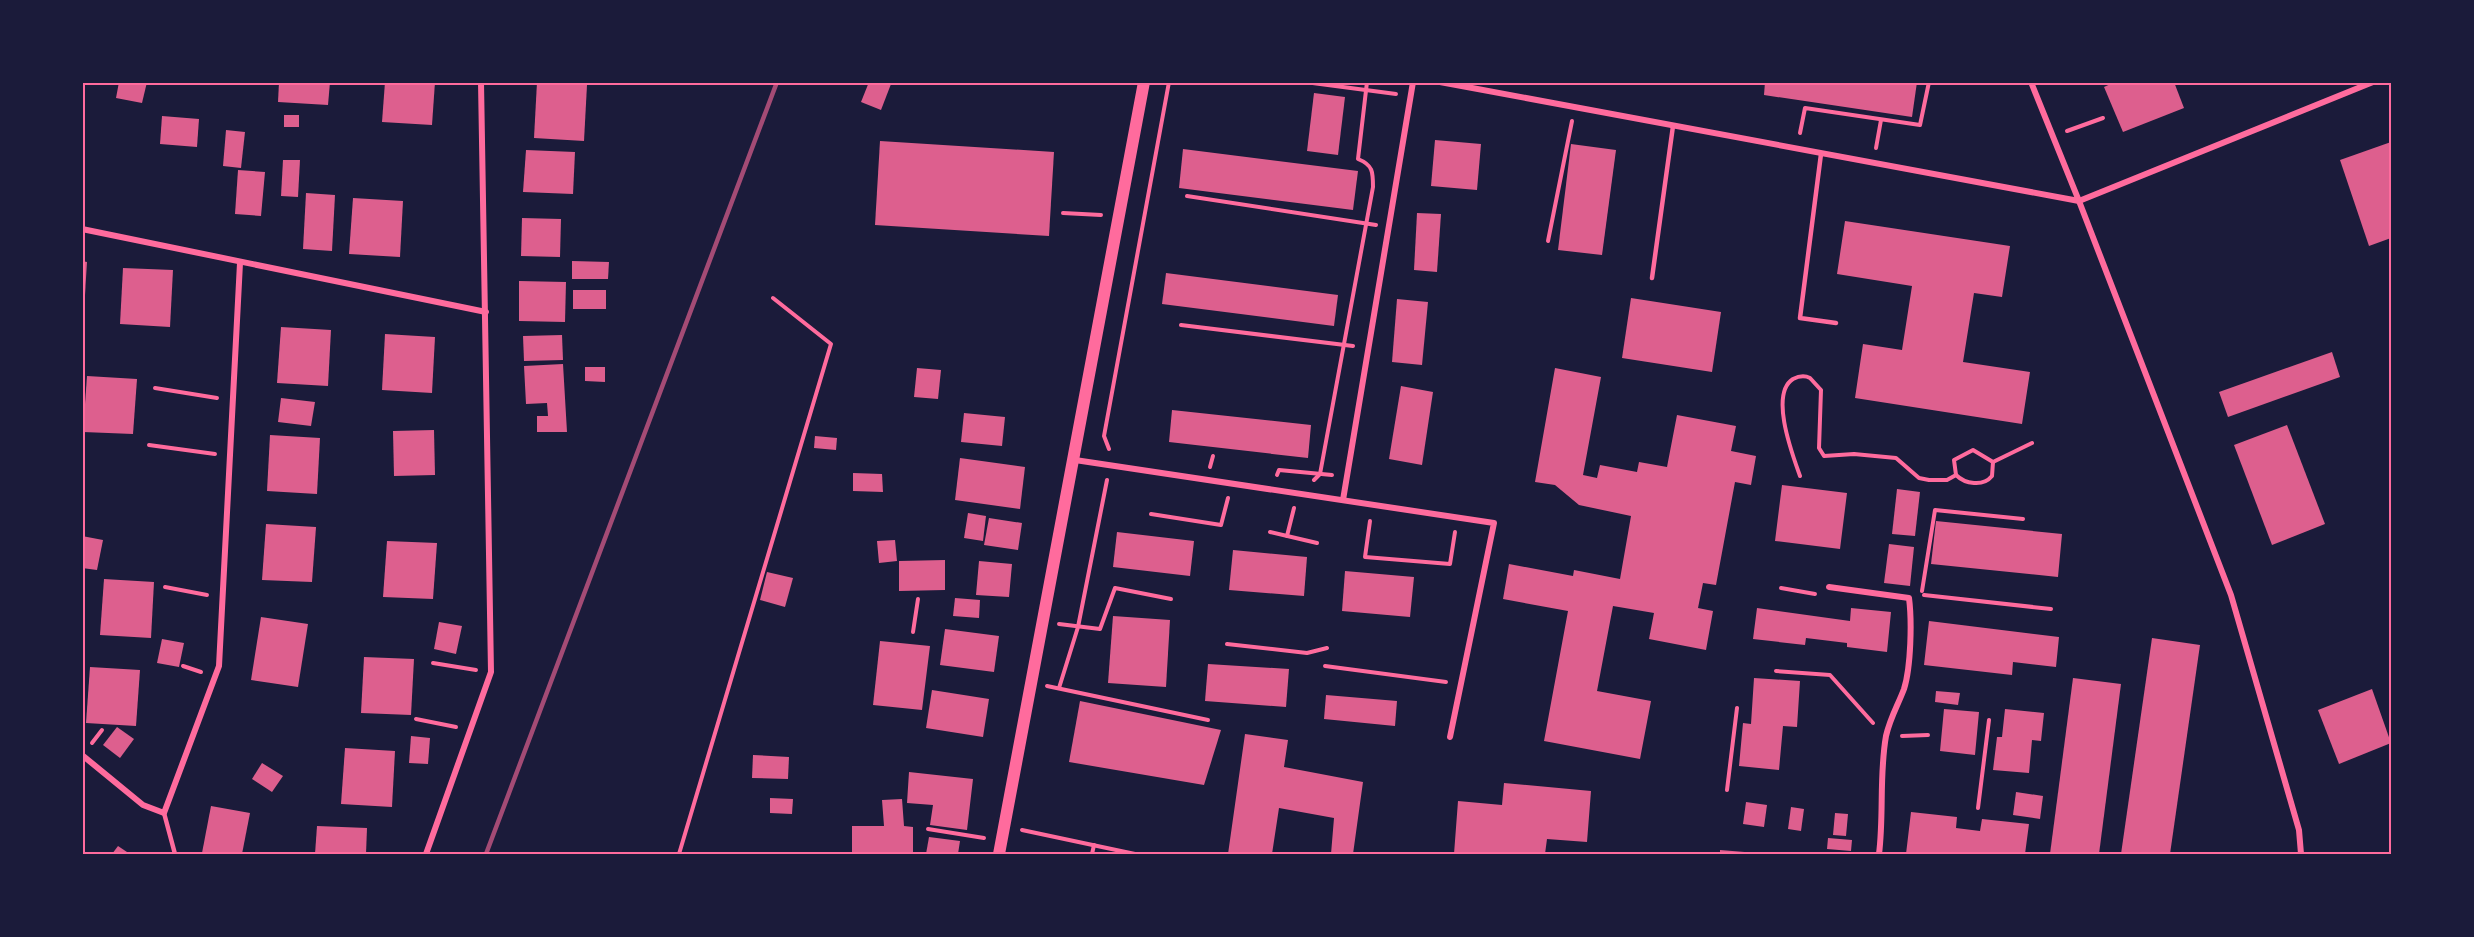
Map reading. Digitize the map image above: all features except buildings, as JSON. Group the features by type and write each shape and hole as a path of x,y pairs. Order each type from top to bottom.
{"main road":[{"path":"999,855 1075,460 1144,82"}],"street":[{"path":"426,855 491,672 481,82"},
{"path":"1343,500 1413,82"},
{"path":"1440,82 2079,201 2373,82"},
{"path":"2031,82 2230,595 2299,830 2301,855"},
{"path":"82,229 486,312"},
{"path":"82,755 143,805 165,813 219,666 240,263"},
{"path":"1075,460 1494,523 1450,737"},
{"path":"1828,587 1910,598 1912,620 1904,688 1893,710 1886,737 1882,772 1883,825 1879,855"}],"lane":[{"path":"1652,278 1673,126"},
{"path":"1821,154 1800,318 1836,323"},
{"path":"165,813 175,855"}],"path":[{"path":"1110,451 1104,436 1169,82"},
{"path":"1305,82 1410,95"},
{"path":"1310,484 1320,474 1373,187 1373,170 1368,163 1358,159 1367,82"},
{"path":"1797,149 1804,108 1920,126 1929,82"},
{"path":"1548,241 1575,108"},
{"path":"2053,136 2103,118"},
{"path":"1874,163 1881,120"},
{"path":"1187,196 1389,227"},
{"path":"1063,213 1120,216"},
{"path":"679,855 831,344 773,298"},
{"path":"1181,325 1368,348"},
{"path":"1800,476 1785,431 1783,414 1786,387 1789,381 1805,376 1817,383 1821,390 1819,448 1824,456 1854,454 1896,458 1919,478 1929,480 1947,480 1956,475"},
{"path":"155,388 233,401"},
{"path":"1993,462 2031,443"},
{"path":"149,445 230,457"},
{"path":"1973,450 1993,462 1992,476 1989,480 1967,482 1956,475 1954,460 1965,452 1973,450"},
{"path":"1059,688 1078,627 1111,465"},
{"path":"1199,467 1221,471"},
{"path":"1273,490 1278,470 1347,476"},
{"path":"1151,514 1221,525 1231,483"},
{"path":"1287,536 1298,494"},
{"path":"1372,505 1365,557 1450,564 1458,518"},
{"path":"1912,620 1922,595 1935,510 2023,519"},
{"path":"1270,532 1317,543"},
{"path":"165,587 223,598"},
{"path":"1781,588 1814,595 1828,587"},
{"path":"1044,622 1100,629 1115,588 1171,599"},
{"path":"1922,595 2052,609"},
{"path":"913,632 918,599"},
{"path":"1227,644 1307,653 1327,648"},
{"path":"433,663 491,672"},
{"path":"1325,666 1461,683"},
{"path":"1776,671 1830,675 1886,737 1928,735"},
{"path":"1032,682 1208,720"},
{"path":"1727,790 1737,708"},
{"path":"416,719 470,730"},
{"path":"1978,808 1989,720"},
{"path":"1004,826 1136,855"},
{"path":"928,829 1001,841"},
{"path":"1092,855 1094,845"}],"railway":[{"path":"486,854 777,82"}]}
